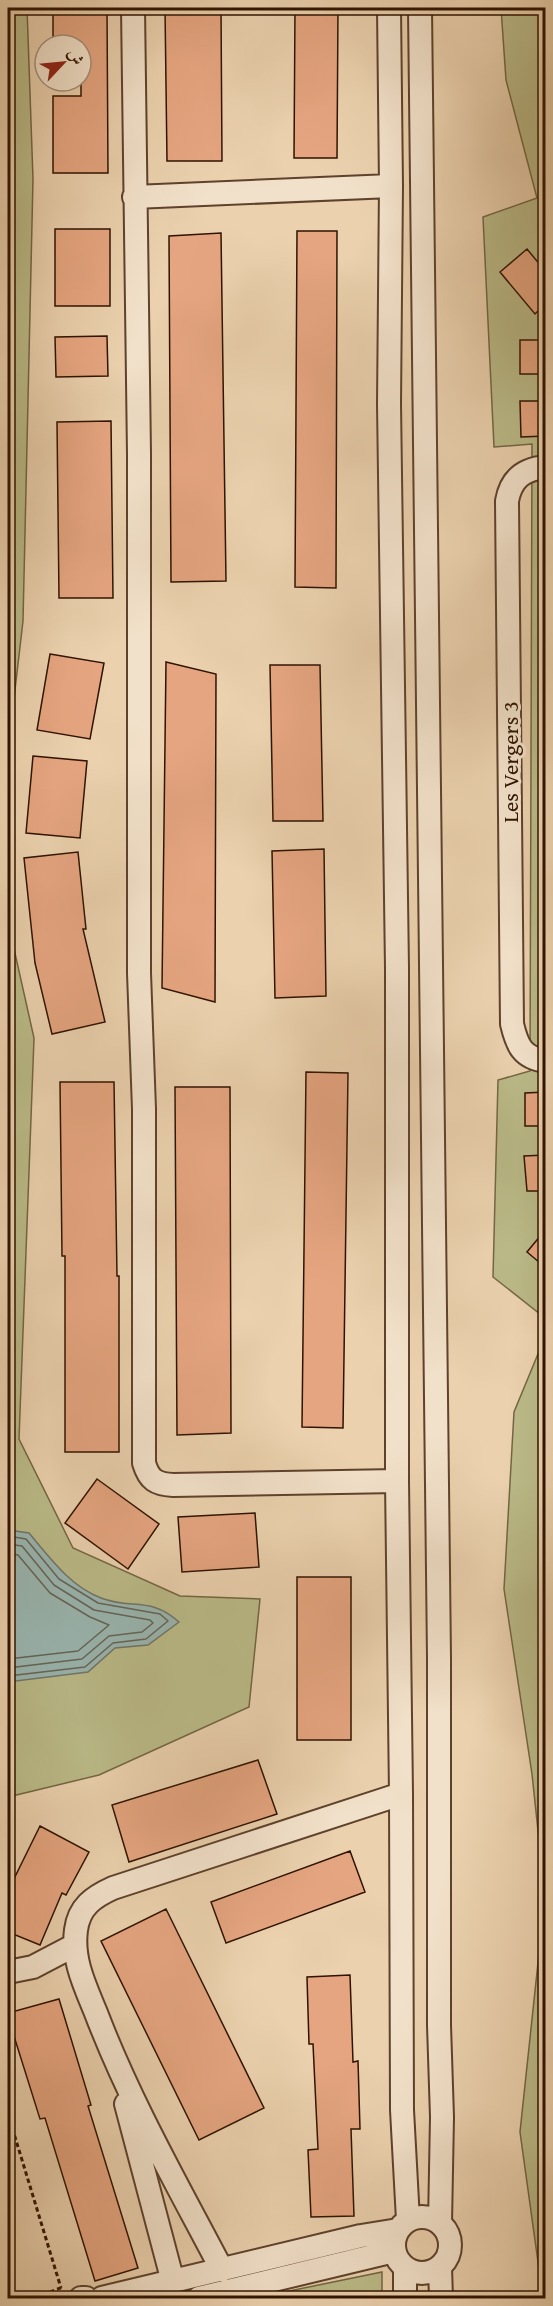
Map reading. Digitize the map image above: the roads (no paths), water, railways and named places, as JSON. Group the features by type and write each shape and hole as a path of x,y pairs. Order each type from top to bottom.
{"street":[{"path":"133,8 139,454 139,973 144,1109 144,1463 152,1480 159,1484 173,1485 397,1481"},
{"path":"388,8 391,143 389,404 397,968 401,2242 405,2298"},
{"path":"420,8 439,1658 439,2025 442,2117 440,2223"},
{"path":"391,143 423,142"},
{"path":"134,197 391,186"},
{"name":"Les Vergers 3","path":"546,467 533,469 518,476 508,491 507,501 512,1024 516,1042 522,1052 546,1061"},
{"path":"222,2270 115,2062 80,1971 75,1945 81,1913 86,1905 102,1893 401,1794"},
{"path":"8,1972 33,1967 55,1958 75,1945"},
{"path":"115,2062 173,2282"},
{"path":"199,2298 401,2242 427,2217 440,2223 448,2235 450,2249 440,2267 441,2298"},
{"path":"102,2298 361,2236 401,2242 422,2274 440,2267"},
{"path":"71,2293 86,2298"}],"water":[{"path":"8,1530 29,1533 70,1579 90,1593 112,1601 150,1606 169,1614 179,1622 148,1645 115,1648 88,1672 8,1682"}]}
